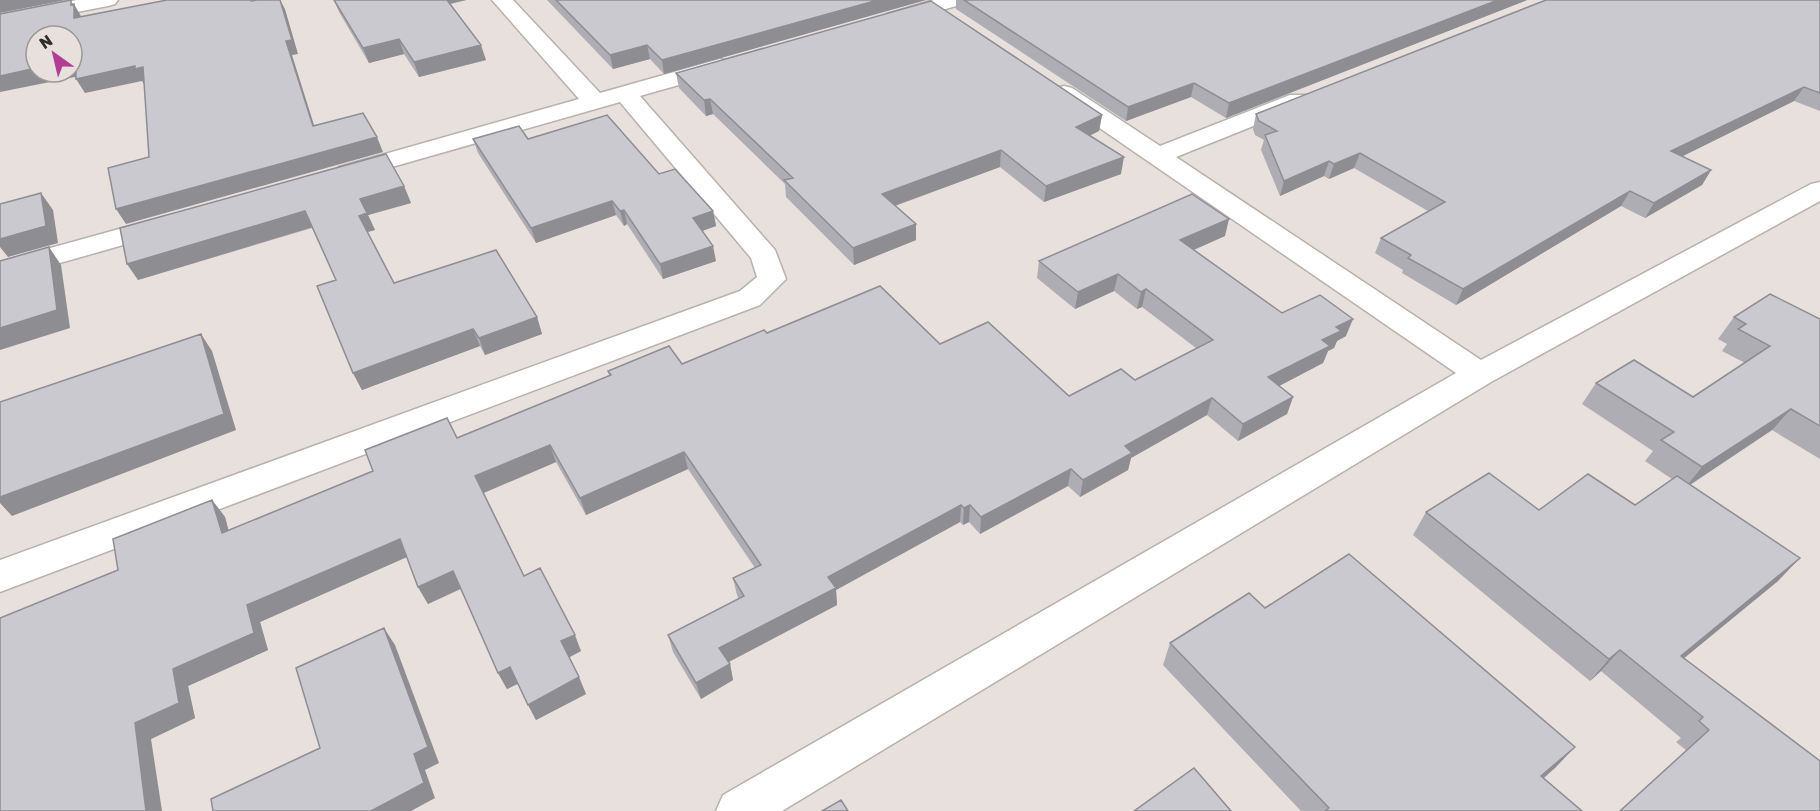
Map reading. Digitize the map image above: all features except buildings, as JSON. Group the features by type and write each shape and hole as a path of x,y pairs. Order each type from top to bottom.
{"street":[{"path":"0,21 108,0"},
{"path":"0,576 750,298 772,279 765,256 610,97 502,0"},
{"path":"878,19 945,3 963,26"},
{"path":"324,179 738,61"},
{"path":"1041,78 1480,374"},
{"path":"1157,156 1322,91"},
{"path":"739,811 1480,374 1820,190"},
{"path":"0,271 190,217"}]}
